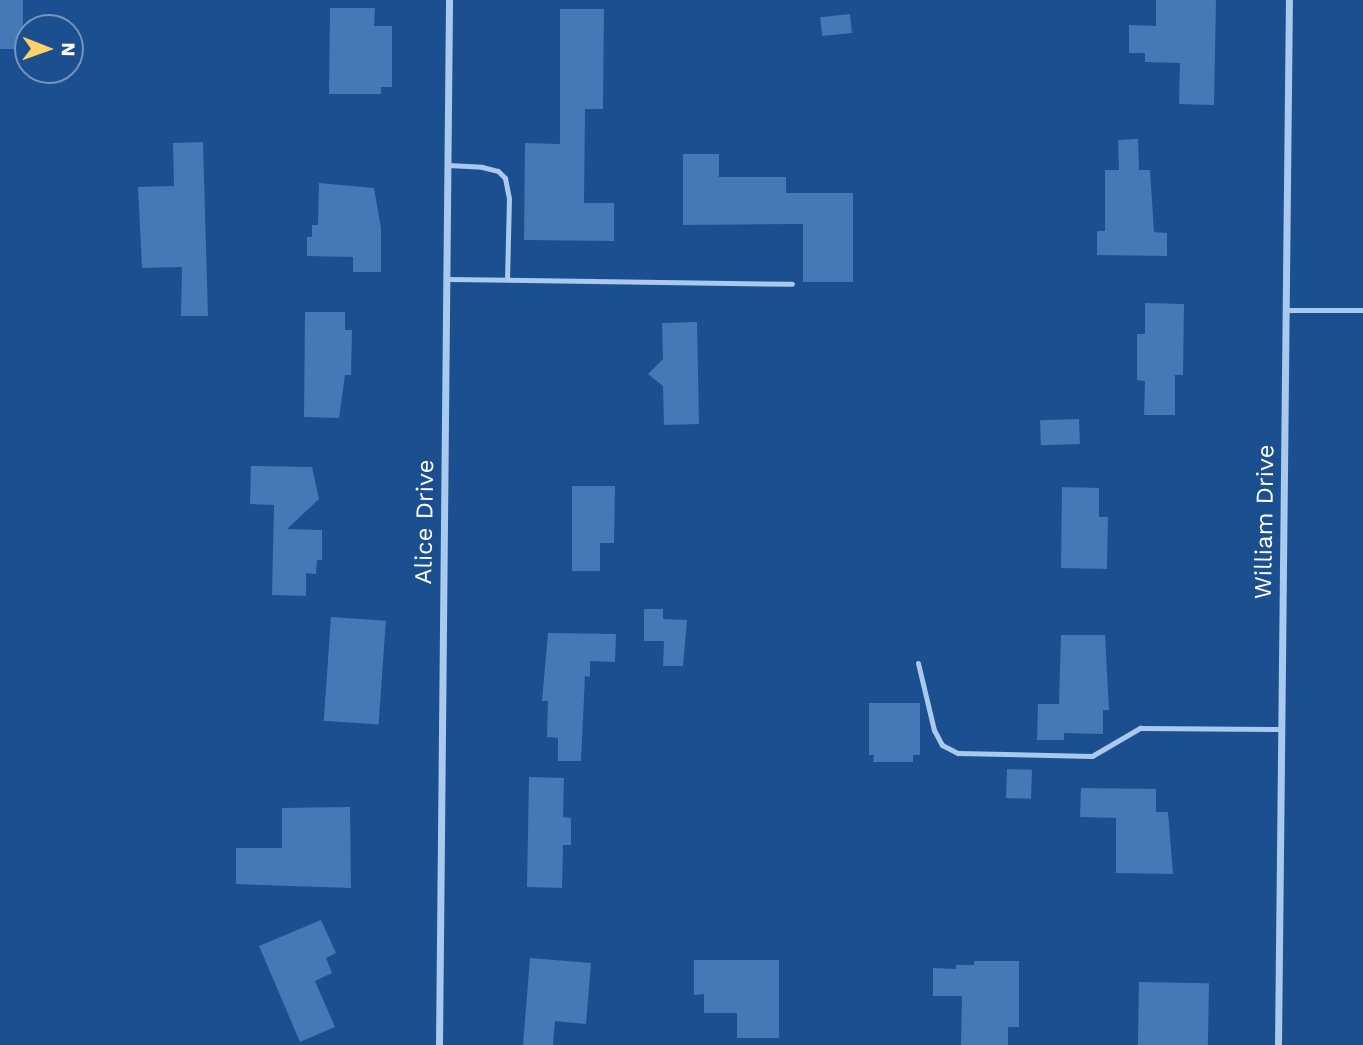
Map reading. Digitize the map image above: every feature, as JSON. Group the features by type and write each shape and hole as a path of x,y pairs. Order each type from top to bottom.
{"street":[{"name":"Alice Drive","path":"439,1045 449,0"},
{"name":"William Drive","path":"1278,1045 1289,0"}],"lane":[{"path":"448,166 482,167 498,171 505,178 509,198 507,279"},
{"path":"447,279 792,284"},
{"path":"1286,310 1363,310"},
{"path":"918,663 934,730 942,745 958,753 1092,756 1140,728 1282,729"}],"building":[{"path":"0,0 23,0 23,14 14,14 14,49 0,49"},
{"path":"1156,0 1216,0 1214,105 1179,104 1180,63 1145,62 1145,53 1129,53 1129,25 1156,26"},
{"path":"330,8 375,8 374,26 392,26 392,87 381,87 381,94 329,94"},
{"path":"560,9 604,9 603,109 585,109 584,203 614,203 614,241 524,240 525,143 560,144"},
{"path":"850,14 852,33 822,36 820,17"},
{"path":"1138,139 1139,170 1150,170 1154,232 1167,233 1167,256 1097,255 1097,231 1105,231 1105,170 1119,170 1118,140"},
{"path":"203,142 208,316 181,316 182,267 142,268 138,187 174,186 173,143"},
{"path":"683,154 719,154 719,177 786,177 786,193 853,193 853,282 803,282 803,224 683,225"},
{"path":"319,183 374,188 381,228 381,272 353,272 353,257 307,256 307,237 312,237 312,225 318,225"},
{"path":"1145,303 1184,304 1183,375 1175,375 1175,415 1144,415 1145,381 1137,380 1137,334 1145,334"},
{"path":"305,312 345,312 345,330 352,330 351,375 345,375 339,418 304,417"},
{"path":"697,322 699,424 664,425 663,386 648,374 663,359 662,323"},
{"path":"1079,419 1080,444 1041,445 1040,420"},
{"path":"251,466 312,467 319,499 287,529 322,530 322,560 317,560 316,574 306,573 306,596 272,595 274,505 250,504"},
{"path":"572,486 615,486 614,543 600,543 600,571 572,571"},
{"path":"1062,487 1099,488 1099,517 1108,517 1107,569 1061,568"},
{"path":"644,609 663,609 663,619 687,620 683,666 663,666 664,641 644,641"},
{"path":"331,617 386,621 379,725 324,721"},
{"path":"548,633 616,634 615,662 590,661 590,677 585,676 581,761 558,761 558,738 547,737 548,701 542,701"},
{"path":"1061,635 1105,635 1109,710 1103,710 1103,734 1064,733 1064,740 1037,740 1038,704 1059,704"},
{"path":"869,703 920,703 920,755 913,755 913,762 873,762 874,755 869,755"},
{"path":"1007,769 1032,770 1031,799 1006,798"},
{"path":"529,777 564,778 563,817 571,818 571,845 563,845 562,888 527,887"},
{"path":"1081,788 1156,789 1156,812 1168,812 1173,874 1116,873 1116,818 1080,817"},
{"path":"350,807 351,888 236,884 236,848 282,848 282,808"},
{"path":"321,920 336,953 326,958 332,973 315,981 335,1027 300,1042 259,946"},
{"path":"530,958 591,963 586,1024 555,1021 553,1045 523,1045"},
{"path":"694,960 779,960 779,1038 737,1038 737,1013 704,1013 704,994 694,995"},
{"path":"974,961 1019,961 1019,1027 1008,1027 1008,1045 961,1045 962,996 933,996 933,968 956,969 956,965 974,965"},
{"path":"1139,982 1209,983 1208,1045 1138,1045"}]}
